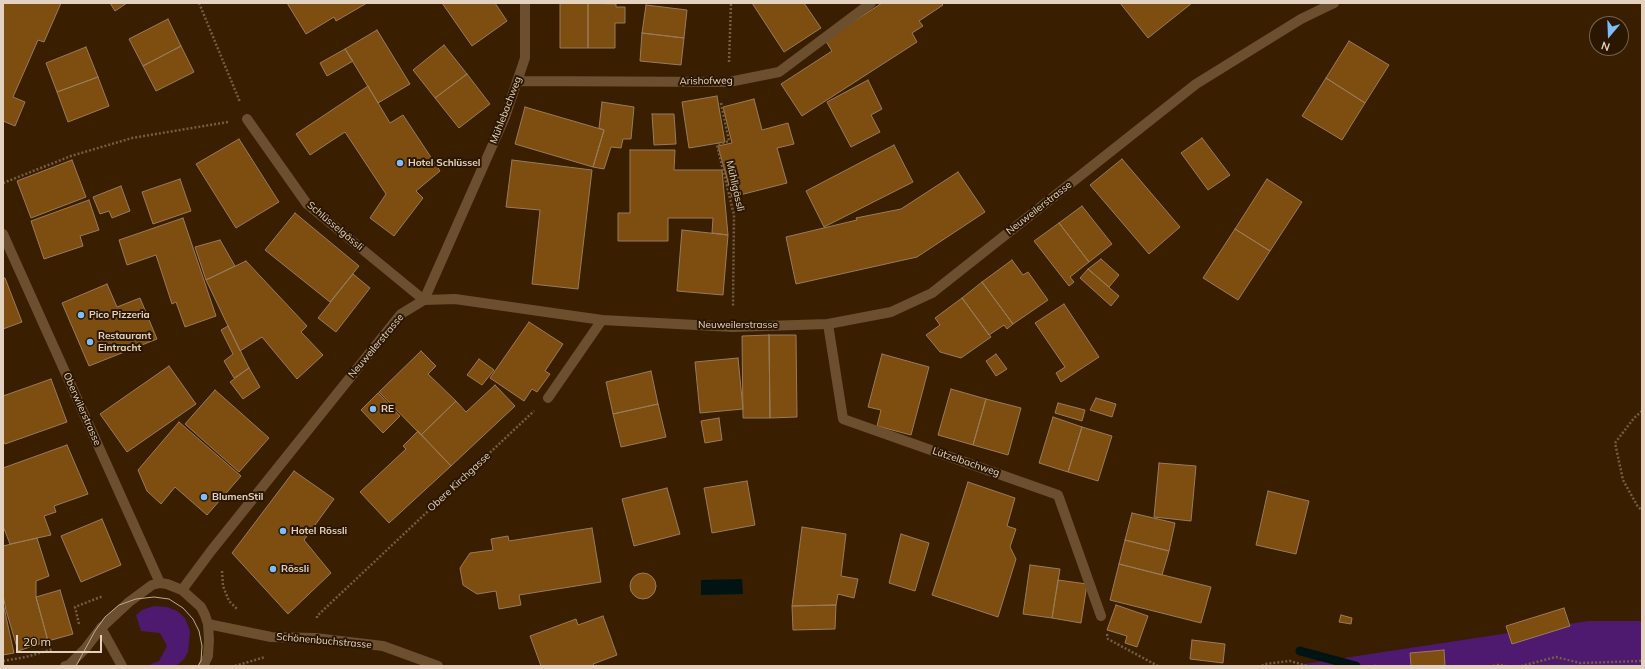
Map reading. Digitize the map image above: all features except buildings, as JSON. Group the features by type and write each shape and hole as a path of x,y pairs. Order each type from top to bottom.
{"street":[{"name":"Mühlebachweg","path":"424,300 505,117 525,58 524,3"},
{"name":"Arishofweg","path":"517,81 729,82 779,72 871,3"},
{"name":"Neuweilerstrasse","path":"182,590 220,538 401,314 424,300 455,299 602,320 733,327 828,324 891,312 932,293 1196,84 1301,20 1334,3"},
{"name":"Schlüsselgässli","path":"247,119 307,204 424,300"},
{"name":"Oberwilerstrasse","path":"3,234 160,583"},
{"path":"548,398 602,320"},
{"name":"Lützelbachweg","path":"828,324 843,420 1058,495 1101,616"},
{"path":"65,666 69,665 85,649 101,628 141,592 152,585 160,583 182,590 201,608 208,624 209,640 208,656 203,666"},
{"name":"Schönenbuchstrasse","path":"208,624 271,637 316,638 383,646 438,666"},
{"path":"101,628 122,666"}],"path":[{"path":"3,183 71,156 132,138 247,119 199,3"},
{"path":"729,82 731,3"},
{"name":"Mühligässli","path":"716,82 729,141 717,145 734,215 733,327"},
{"name":"Obere Kirchgasse","path":"316,638 318,616 548,398"},
{"path":"1642,411 1634,418 1615,443 1623,480 1638,507 1642,510"},
{"path":"223,567 223,586 229,601 239,612"},
{"path":"79,628 75,607 105,596"},
{"path":"1101,616 1108,639 1158,666"},
{"path":"3,661 26,657 60,647"},
{"path":"235,666 268,656"},
{"path":"1521,666 1556,657 1580,663 1642,661"},
{"path":"1262,666 1265,664 1290,661 1307,666"},
{"path":"1493,666 1506,666"}],"shaded area":[{"path":"742,579 743,594 701,595 701,580"},
{"path":"154,606 167,607 177,611 185,618 190,631 188,652 184,659 176,666 152,666 151,664 159,661 167,646 160,633 141,631 136,615 142,610"},
{"path":"1588,621 1642,621 1642,666 1291,666"}],"waterway":[{"path":"1300,651 1356,666"}],"tram line":[{"path":"76,666 95,631 105,617 119,605 136,599 154,597 169,599 183,608 193,619 199,631 202,646 201,661 198,666"}],"place":[{"name":"Hotel Schlüssel","path":"400,163"},
{"name":"Pico Pizzeria","path":"81,315"},
{"name":"Restaurant Eintracht","path":"90,342"},
{"name":"RE","path":"373,409"},
{"name":"BlumenStil","path":"204,497"},
{"name":"Hotel Rössli","path":"283,531"},
{"name":"Rössli","path":"273,569"}]}
